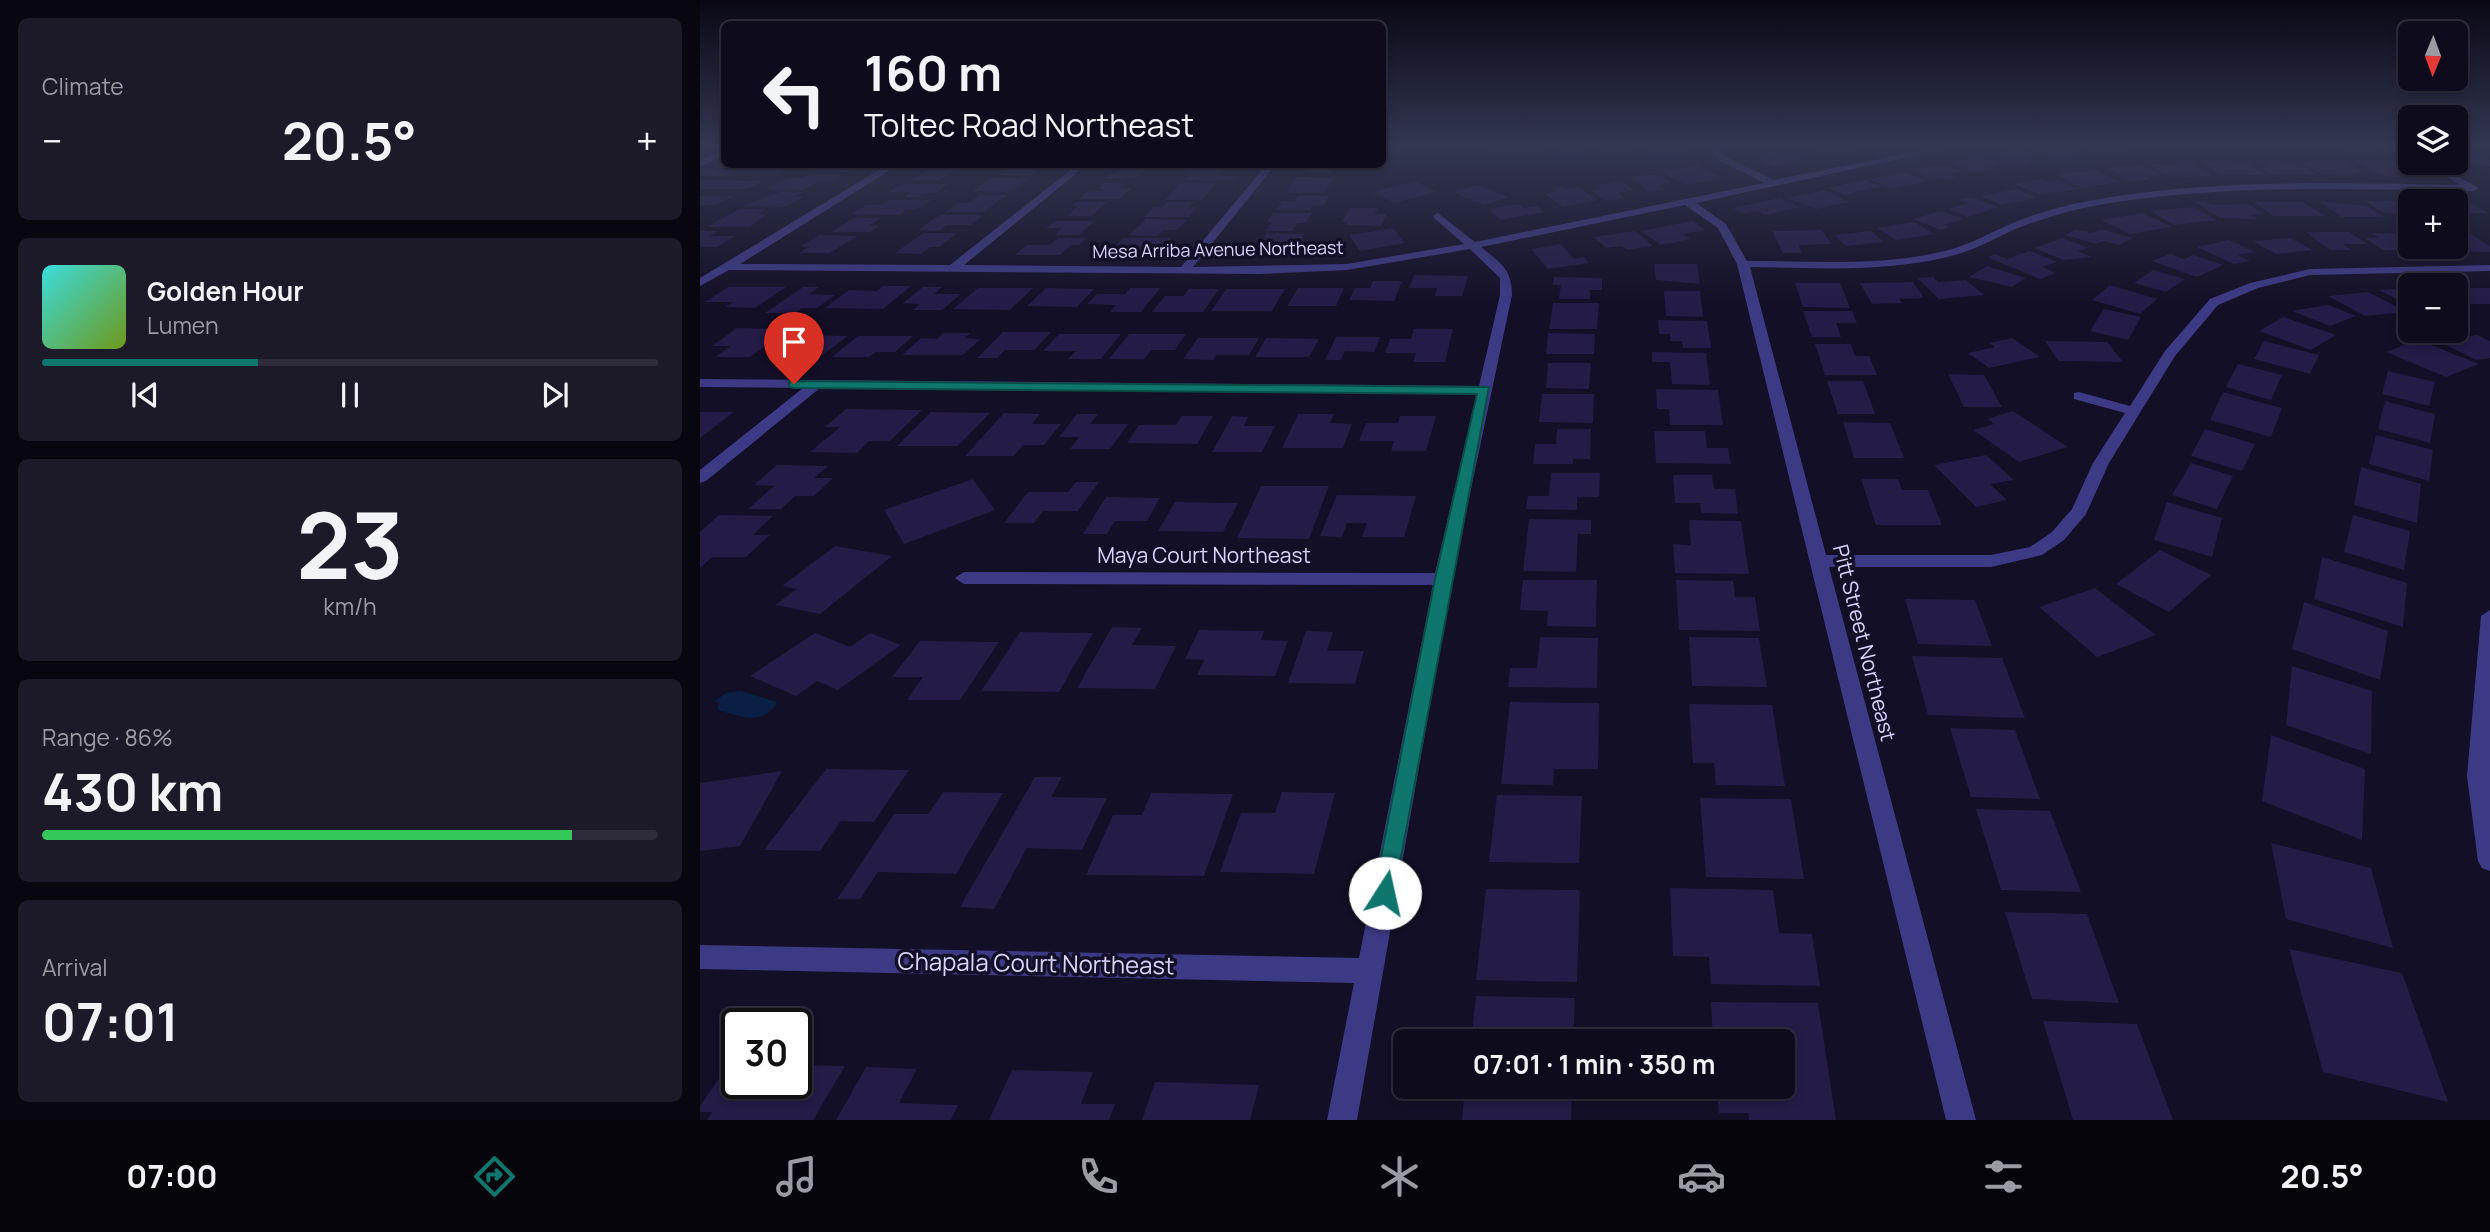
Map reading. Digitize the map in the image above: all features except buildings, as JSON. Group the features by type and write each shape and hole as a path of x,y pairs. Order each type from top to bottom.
{"street":[{"path":"700,283 838,199"},
{"path":"952,269 1040,199"},
{"path":"1185,270 1243,199"},
{"name":"Mesa Arriba Avenue Northeast","path":"726,267 1185,270 1347,267 1474,246 1694,199"},
{"path":"1743,264 1852,264 1933,257 1961,250 2035,218 2114,199"},
{"name":"Pitt Street Northeast","path":"1686,201 1724,226 1733,236 1743,264 1961,1120"},
{"path":"1342,1120 1443,579 1507,286 1500,270 1438,216"},
{"path":"1819,561 1991,561 2036,551 2058,536 2080,511 2101,463 2170,354 2214,302 2254,285 2322,271 2490,268"},
{"path":"700,383 1485,390"},
{"path":"700,478 817,384"},
{"path":"2079,396 2134,411"},
{"name":"Maya Court Northeast","path":"964,578 1443,579"},
{"path":"2490,616 2478,776 2490,861"},
{"name":"Chapala Court Northeast","path":"700,957 1371,971"}],"water":[{"path":"741,691 777,702 772,710 758,717 742,717 718,710 719,703 715,701 726,693"}],"route":[{"path":"794,384 1485,390 1443,579 1385,893"}]}
